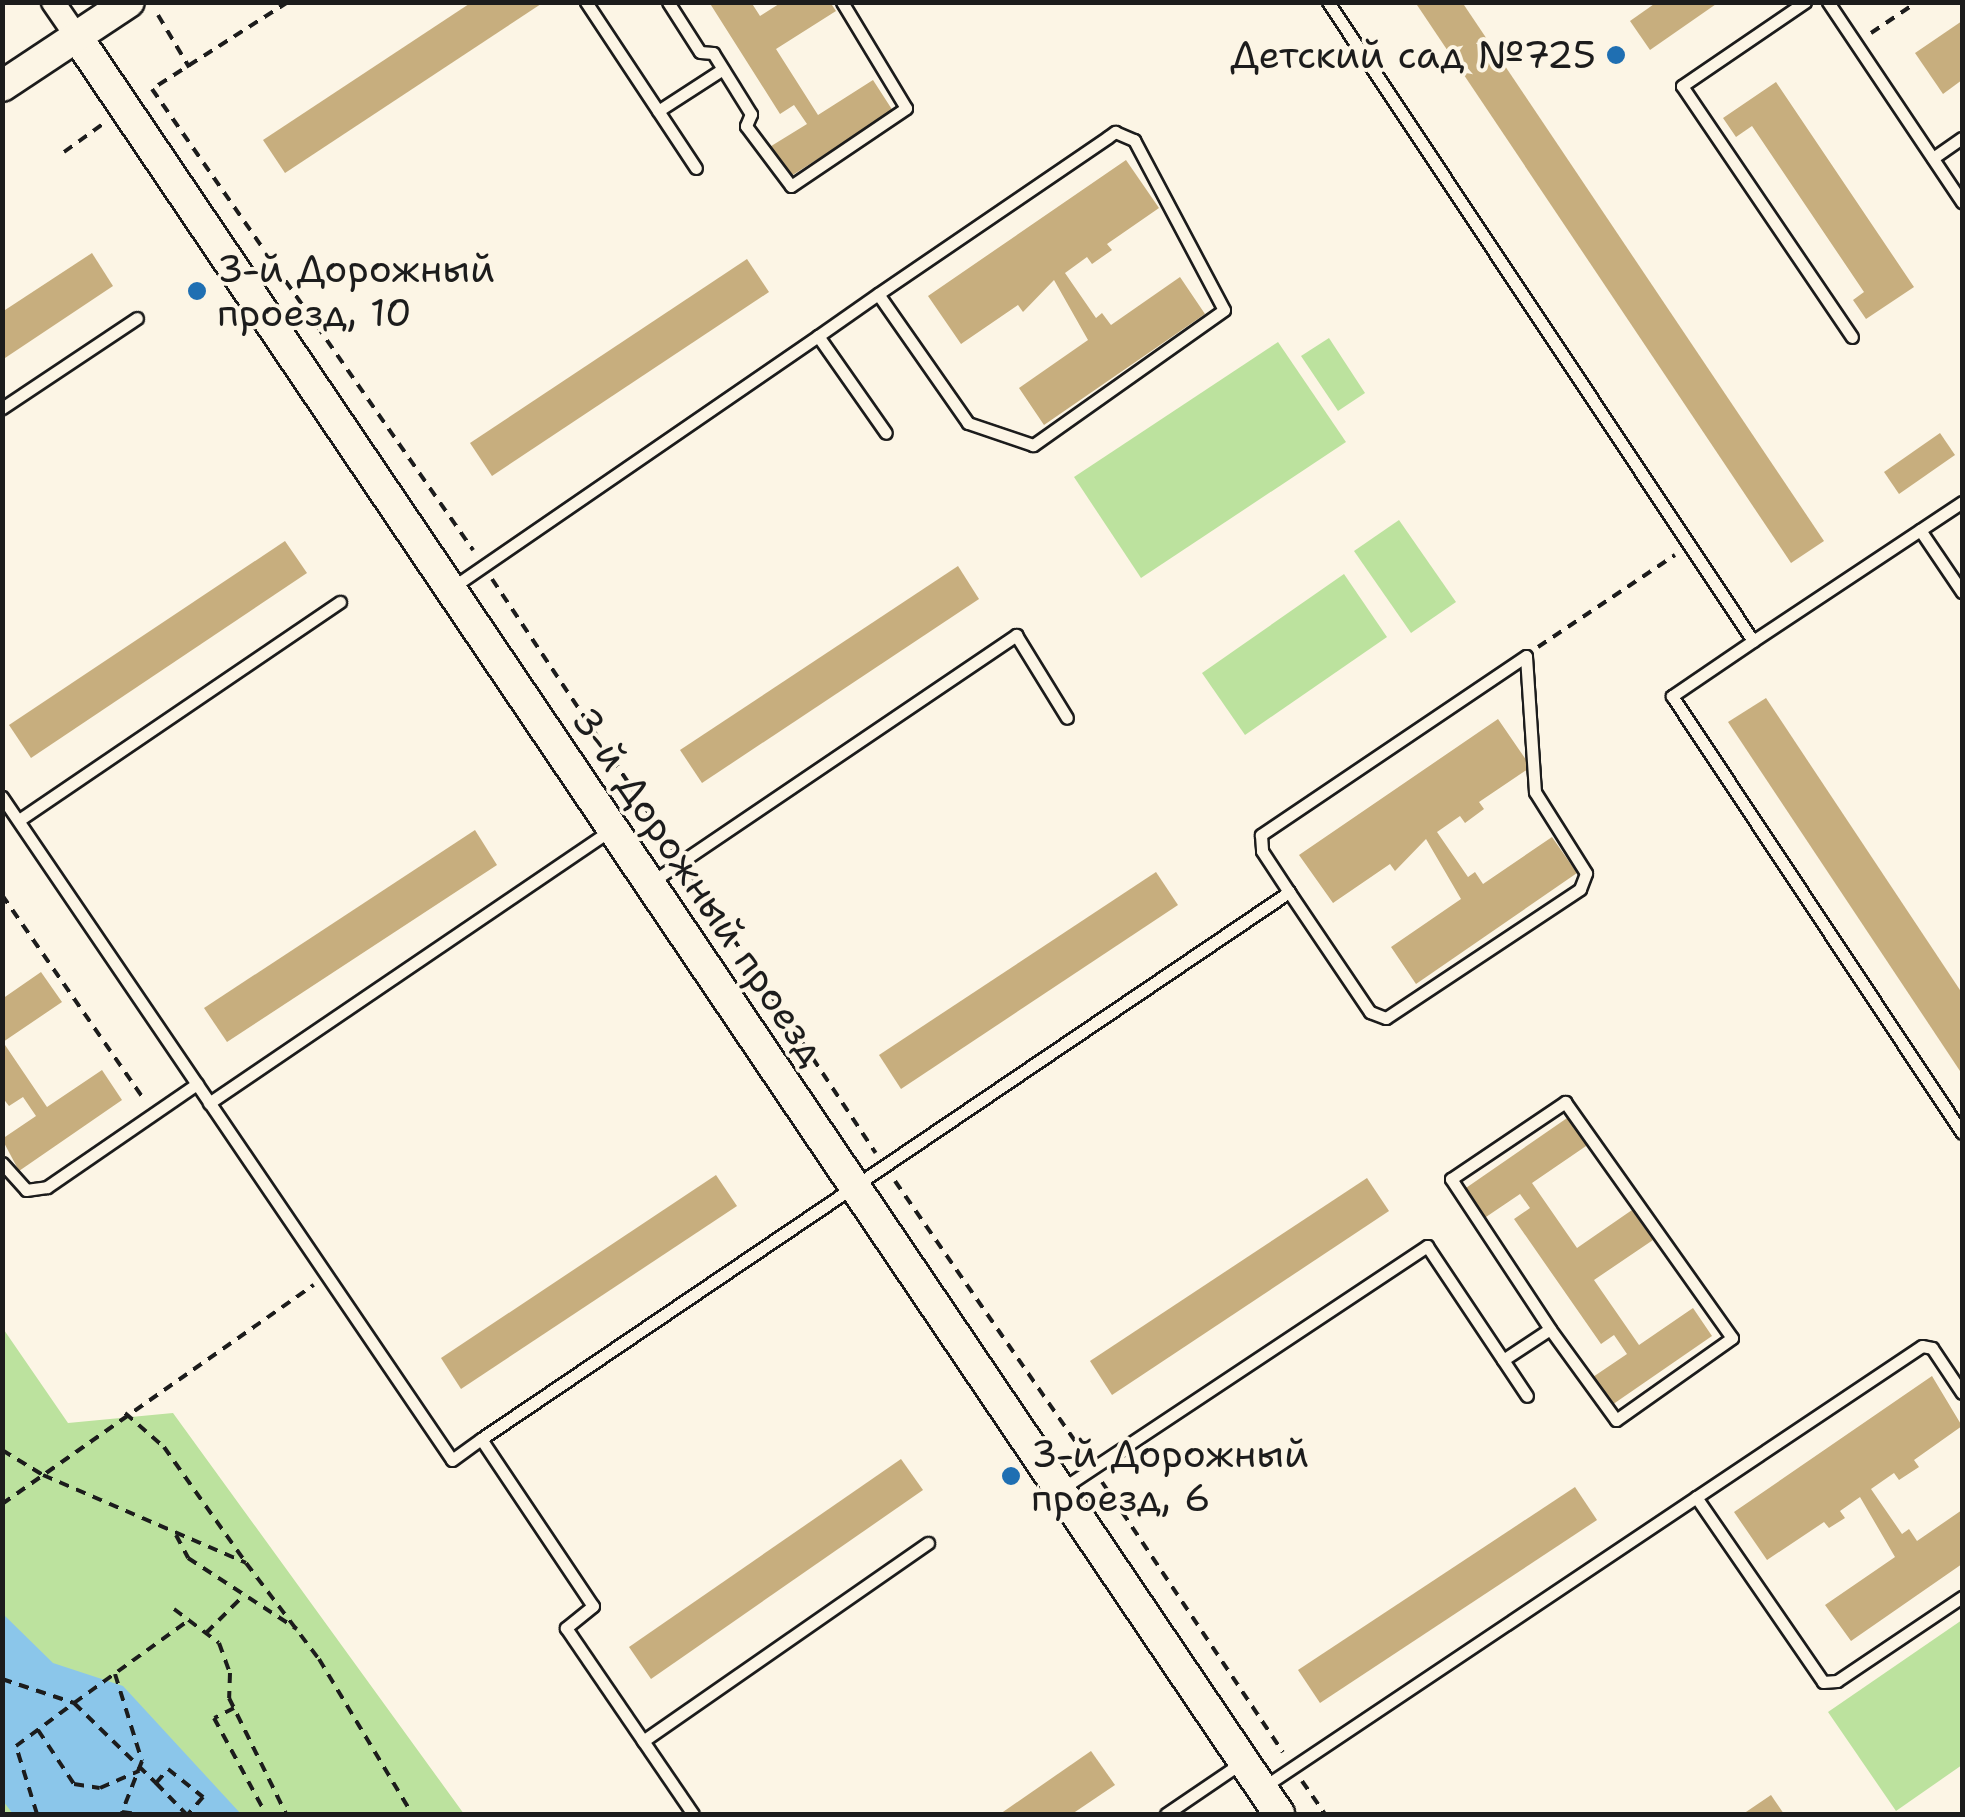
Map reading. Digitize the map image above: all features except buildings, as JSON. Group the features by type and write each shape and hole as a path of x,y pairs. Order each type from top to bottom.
{"street":[{"name":"3-й Дорожный проезд","path":"53,2 1279,1814"},
{"path":"2,86 129,2"}],"lane":[{"path":"586,2 696,168"},
{"path":"668,2 698,50 711,51 752,114 746,126 782,181 794,185 906,108 842,2"},
{"path":"1328,2 1754,641"},
{"path":"1805,2 1682,86 1852,338"},
{"path":"1828,2 1962,202"},
{"path":"658,111 723,69"},
{"path":"450,589 878,294 1121,132 1134,140 1224,310 1034,445 968,423 878,294"},
{"path":"1933,158 1962,138"},
{"path":"2,408 137,318"},
{"path":"818,336 886,433"},
{"path":"1962,502 1672,696 1962,1132"},
{"path":"1920,530 1962,592"},
{"path":"18,820 340,602"},
{"path":"649,884 1016,635 1066,718"},
{"path":"1526,656 1536,792 1586,873 1586,885 1386,1018 1370,1012 1289,892 1262,852 1267,829 1526,656"},
{"path":"2,796 452,1460 1289,892"},
{"path":"209,1103 612,829"},
{"path":"2,1163 16,1182 37,1191 197,1084"},
{"path":"1565,1102 1732,1338 1616,1420 1550,1329 1450,1182 1565,1102"},
{"path":"1060,1491 1427,1246 1527,1396"},
{"path":"1504,1360 1550,1329"},
{"path":"1262,1788 1922,1346 1932,1348 1962,1393"},
{"path":"481,1439 593,1606 566,1628 692,1814"},
{"path":"1696,1497 1823,1682 1837,1681 1962,1597"},
{"path":"643,1741 928,1543"},
{"path":"1166,1814 1244,1761"}],"path":[{"path":"288,2 152,89 384,414 884,1164 1325,1814"},
{"path":"1856,44 1917,2"},
{"path":"158,16 189,67"},
{"path":"64,152 107,122"},
{"path":"1526,656 1690,545"},
{"path":"2,894 154,1114"},
{"path":"2,1504 125,1413 326,1277"},
{"path":"125,1413 164,1447 300,1632 412,1814"},
{"path":"2,1450 42,1475 246,1563"},
{"path":"174,1532 188,1558 300,1632"},
{"path":"206,1633 244,1594"},
{"path":"174,1609 219,1643 230,1673 234,1708 286,1814"},
{"path":"37,1814 16,1746 189,1620"},
{"path":"114,1674 142,1761 121,1813 137,1814"},
{"path":"2,1679 74,1703 187,1814 203,1797 168,1769 156,1783"},
{"path":"234,1708 214,1718 266,1814"},
{"path":"38,1730 74,1784 100,1788 139,1771"}],"green space":[{"path":"1329,338 1365,393 1338,411 1301,356"},
{"path":"1278,342 1346,442 1141,578 1074,477"},
{"path":"1399,520 1456,602 1411,633 1354,551"},
{"path":"1344,574 1387,637 1245,735 1202,673"},
{"path":"2,1327 68,1423 173,1413 464,1814 3,1814"},
{"path":"1962,1620 1962,1765 1896,1811 1828,1712"}],"water":[{"path":"3,1614 53,1663 123,1686 241,1814 13,1814 3,1801"}],"place":[{"name":"Детский сад №725","path":"1616,55"},
{"name":"3-й Дорожный проезд, 10","path":"197,291"},
{"name":"3-й Дорожный проезд, 6","path":"1011,1476"}]}
